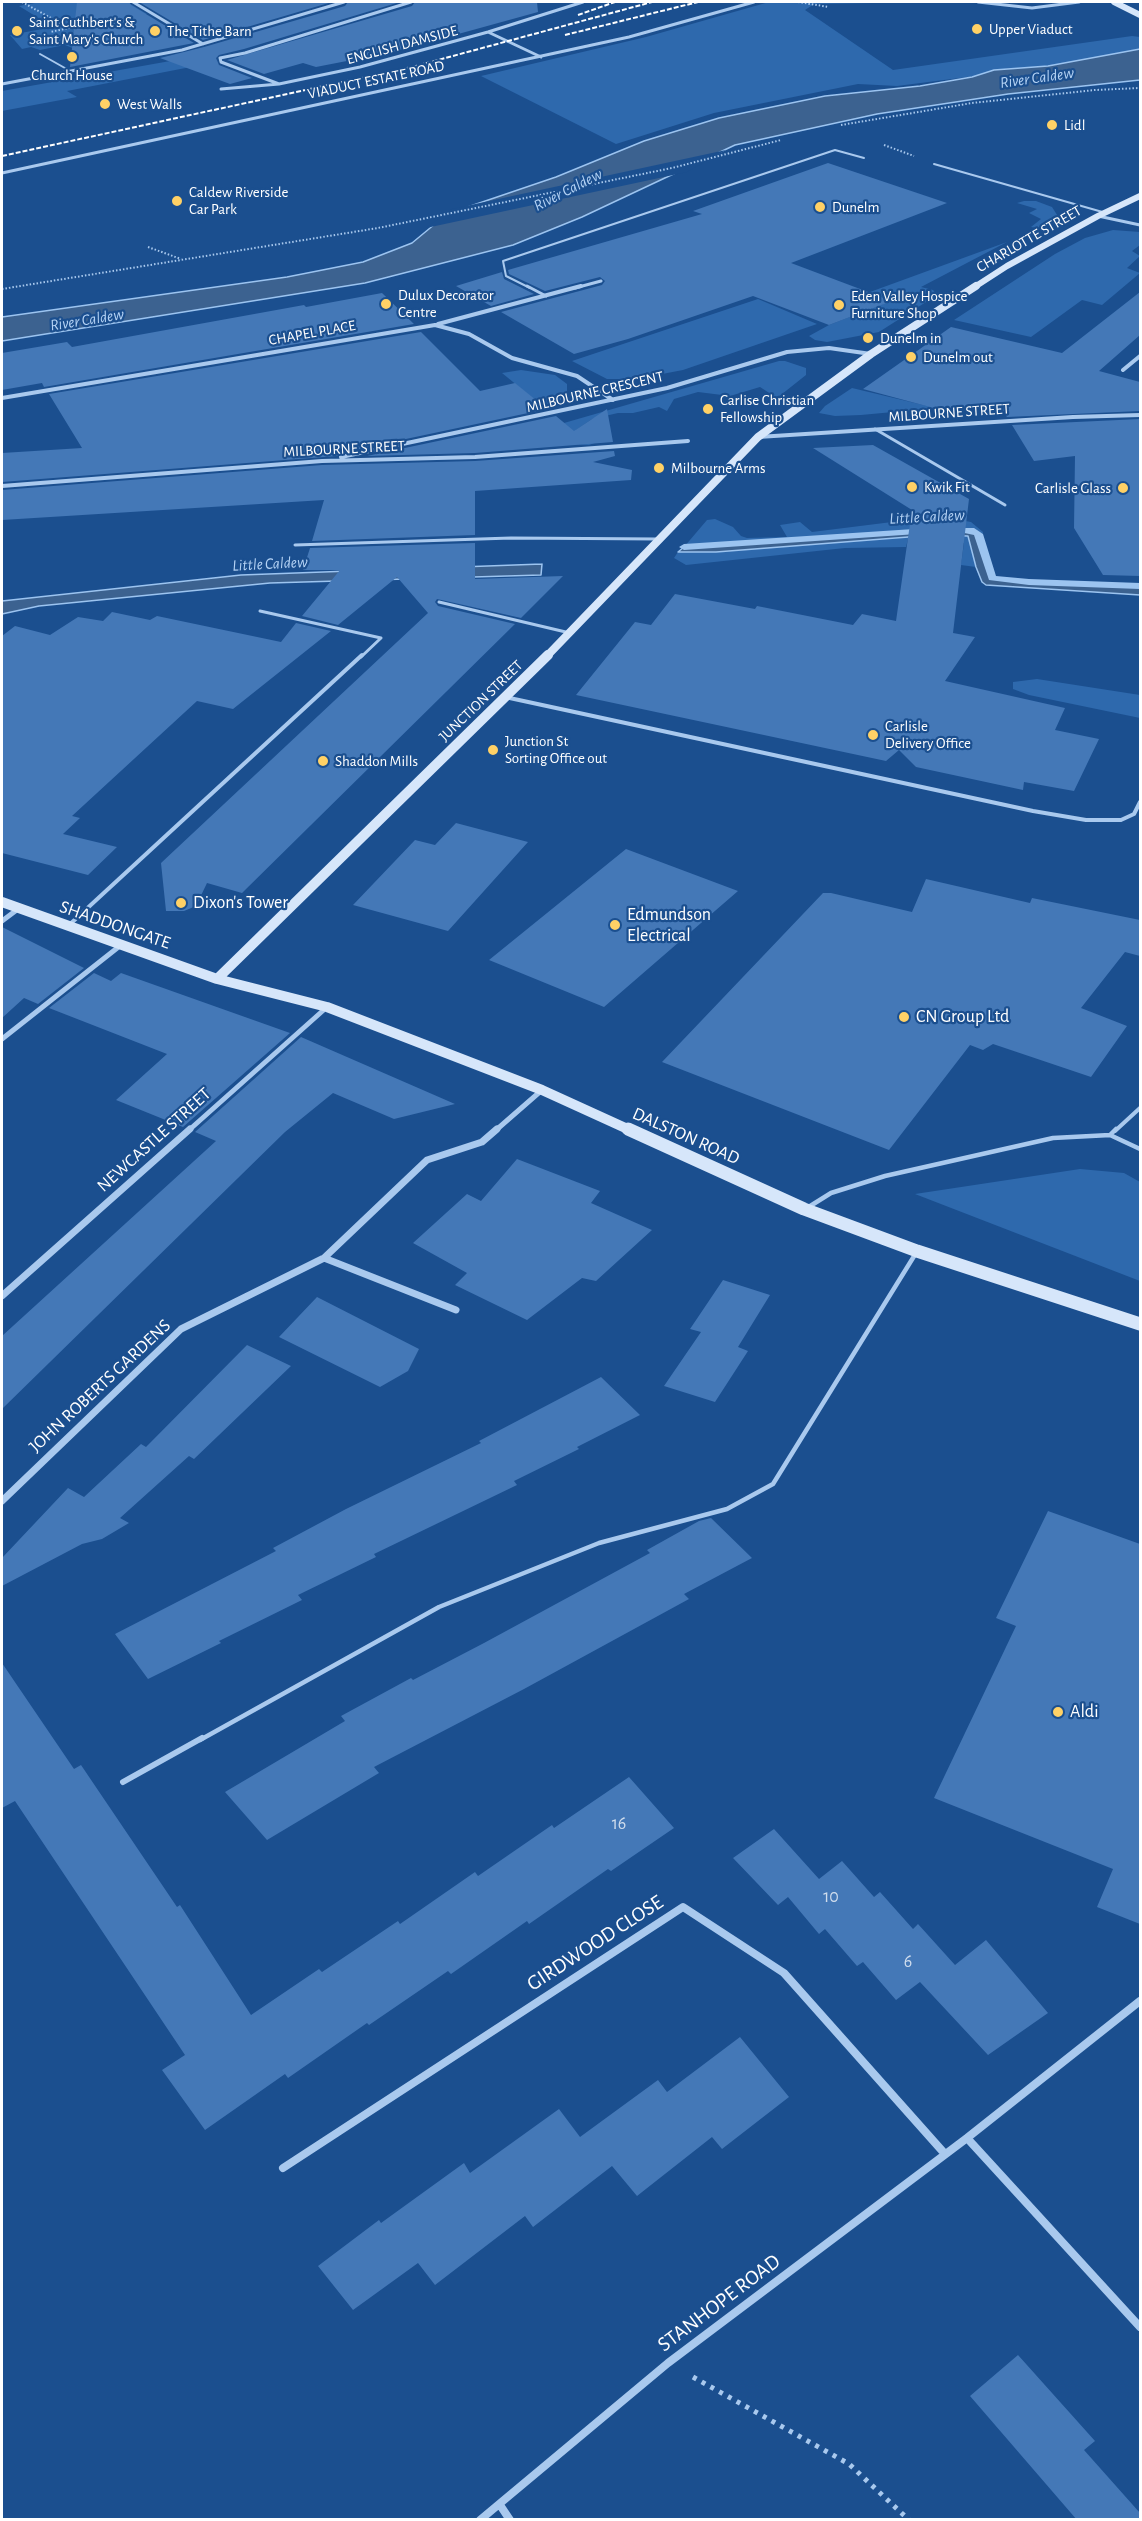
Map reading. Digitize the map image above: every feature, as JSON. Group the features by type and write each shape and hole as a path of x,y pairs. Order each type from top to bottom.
{"street":[{"path":"133,2 203,44"},
{"path":"2,84 72,72 203,44 344,2"},
{"path":"279,84 221,62 220,58 245,53 411,2"},
{"name":"ENGLISH DAMSIDE","path":"221,89 279,84 360,68 488,32 583,2"},
{"name":"VIADUCT ESTATE ROAD","path":"2,173 629,37 754,2"},
{"path":"978,2 1032,8 1080,2"},
{"path":"1114,2 1140,15"},
{"path":"488,32 541,57"},
{"name":"CHARLOTTE STREET","path":"758,437 871,354 1007,266 1140,196"},
{"path":"1102,214 1140,225"},
{"path":"435,325 601,281"},
{"name":"CHAPEL PLACE","path":"2,398 435,325 469,334 512,358 577,376 613,400"},
{"name":"MILBOURNE CRESCENT","path":"322,461 667,388 787,352 829,348 871,354"},
{"path":"1123,370 1140,356"},
{"name":"MILBOURNE STREET","path":"758,437 1140,415"},
{"name":"JUNCTION STREET","path":"217,979 570,633 758,437"},
{"name":"MILBOURNE STREET","path":"2,486 322,461 475,457 688,441"},
{"name":"SHADDONGATE","path":"2,902 217,979"},
{"path":"2,921 18,909"},
{"path":"2,1039 121,944"},
{"name":"DALSTON ROAD","path":"217,979 327,1007 542,1090 804,1209 917,1251 1140,1324"},
{"name":"NEWCASTLE STREET","path":"2,1296 327,1007"},
{"name":"JOHN ROBERTS GARDENS","path":"2,1501 181,1329 324,1258 427,1160 482,1142 542,1090"},
{"path":"324,1258 456,1310"},
{"name":"GIRDWOOD CLOSE","path":"283,2168 683,1907 784,1973 945,2154"},
{"name":"STANHOPE ROAD","path":"480,2520 668,2363 967,2138 1140,2001"},
{"path":"967,2138 1140,2327"},
{"path":"500,2505 510,2520"}],"lane":[{"path":"40,54 72,72"},
{"path":"546,296 506,276 503,261 835,150 864,158"},
{"path":"934,164 1102,214"},
{"path":"875,429 1005,505"},
{"path":"296,545 511,538 661,539"},
{"path":"439,602 570,633"},
{"path":"68,926 381,638 260,611"},
{"path":"506,697 1086,820 1122,820 1134,814 1140,802"},
{"path":"1110,1135 1140,1108"},
{"path":"804,1209 831,1193 885,1176 1053,1138 1110,1135 1140,1149"},
{"path":"123,1782 439,1607 599,1543 727,1509 773,1484 917,1251"}],"path":[{"path":"22,2 69,28 50,32"},
{"path":"798,2 829,7"},
{"path":"64,25 115,21"},
{"path":"836,126 972,103 1140,88"},
{"path":"2,289 378,228 672,168 782,140"},
{"path":"148,247 184,260"},
{"path":"668,2363 849,2464 909,2520"}],"shaded area":[{"path":"40,2 127,2 147,14 126,19 75,49 65,45 40,50 31,47 22,49 10,35 53,27 19,6"},
{"path":"769,2 931,2 814,4 805,10 893,70 1132,36 1140,37 1140,55 897,86 858,84 714,113 616,144 481,76 646,37"},
{"path":"187,58 201,65 67,91 77,97 2,111 2,91"},
{"path":"1036,201 1052,207 1059,218 1038,228 1031,227 1041,219 1029,213 1037,209 1017,203"},
{"path":"1113,230 1140,232 1140,245 1132,251 1140,256 1127,268 1140,273 1102,305 1082,300 1031,337 954,320 1055,254 1085,238"},
{"path":"1007,242 921,287 933,290 937,295 879,332 827,342 815,340 809,336 829,325 891,301 870,292"},
{"path":"758,299 817,324 683,370 636,379 607,379 572,361"},
{"path":"779,361 806,368 806,375 777,398 760,387 730,396 698,392 674,399 667,411 659,407 592,419 576,430 600,441 589,445 573,444 557,425"},
{"path":"521,370 555,375 567,384 567,393 557,404 545,408 502,373"},
{"path":"852,388 936,408 861,415 835,416 819,413 825,406"},
{"path":"715,519 733,527 741,536 747,538 787,537 780,525 800,522 812,532 892,522 954,519 971,522 983,532 981,541 978,534 912,532 684,547 707,520"},
{"path":"934,535 968,536 976,567 961,565 964,543 908,539 906,547 845,548 686,565 674,558 678,552 716,552"},
{"path":"1037,679 1140,695 1140,718 1029,695 1013,689 1013,682"},
{"path":"1080,1169 1124,1173 1140,1182 1140,1281 915,1194"}],"water":[{"name":"River Caldew","path":"1140,49 1140,80 1008,94 877,114 735,145 582,217 513,245 365,283 2,341 2,317 287,277 363,262 412,243 447,214 556,177 644,141 719,118 825,96 920,86 972,77 994,70 1048,66"},
{"path":"974,531 978,534 992,578 1029,582 1140,586 1140,595 986,585 982,582 976,567 968,536 934,535 716,552 678,552 684,547 912,532"},
{"path":"542,564 541,575 270,583 39,606 2,614 2,601 241,575"}],"pier":[{"path":"726,150 687,172 426,228 452,209"}],"building":[{"path":"77,2 129,2 194,43 70,67"},
{"path":"139,2 332,2 203,40"},
{"path":"348,2 400,2 219,55 216,58 219,65 252,78 230,84 160,58 345,6"},
{"path":"415,2 537,2 538,12 393,52 316,67 303,63 264,74 227,60 412,6"},
{"path":"828,163 947,203 791,263 892,301 829,325 753,296 628,339 574,354 501,312 602,285 605,281 600,277 545,291 509,274 508,270 702,214 693,211"},
{"path":"502,272 504,279 534,294 491,306 456,286"},
{"path":"1140,292 1140,335 1099,371 1140,382 1140,411 1007,417 999,405 945,411 863,389 951,327 1062,353"},
{"path":"382,293 414,324 44,387 42,383 2,390 2,353 67,342 72,347"},
{"path":"421,332 480,391 515,383 547,409 340,453 337,456 2,482 2,453 82,448 49,394"},
{"path":"607,409 613,442 475,453 367,456 556,416 574,431"},
{"name":"Carlisle Glass","path":"1140,419 1140,576 1103,575 1074,528 1075,456 1034,461 1012,425"},
{"path":"873,445 969,499 953,633 975,637 945,681 1065,708 1055,730 1099,739 1074,791 1024,782 1023,790 916,767 899,750 886,761 576,695 635,622 651,625 675,594 755,609 757,606 853,625 862,614 896,621 912,510 813,448"},
{"path":"614,451 615,456 593,462 632,470 631,480 475,491 475,535 312,541 324,500 2,520 2,490 322,465 475,461"},
{"name":"Shaddon Mills","path":"475,543 475,579 563,576 521,618 437,599 435,602 438,606 515,624 242,893 207,883 196,906 184,911 166,911 161,863 428,613 397,577 338,625 302,616 340,570 303,570 310,548"},
{"path":"112,612 150,620 157,616 281,642 296,623 331,631 233,709 197,701 72,816 80,818 63,834 117,847 88,875 2,853 2,636 15,626 50,635 78,617 103,621"},
{"path":"456,823 528,842 448,931 353,905 415,840 435,845"},
{"name":"Edmundson Electrical","path":"626,849 738,891 604,1007 489,960"},
{"name":"CN Group Ltd","path":"926,879 1030,903 1032,898 1140,920 1140,956 1125,952 1081,1008 1127,1026 1091,1077 993,1044 983,1050 970,1045 889,1150 662,1062 823,893 912,912"},
{"path":"2,927 84,968 38,1004 24,998 2,1018"},
{"path":"94,973 111,981 121,973 290,1033 183,1127 116,1100 167,1054 49,1008"},
{"path":"301,1037 455,1104 394,1119 333,1093 285,1132 2,1409 2,1336 216,1141 195,1132"},
{"path":"517,1159 600,1191 591,1203 652,1230 596,1281 582,1278 527,1320 455,1285 467,1273 413,1243 467,1194 481,1201"},
{"path":"723,1280 770,1295 738,1347 748,1351 715,1402 664,1386 701,1332 690,1329"},
{"path":"317,1297 419,1349 408,1371 380,1387 279,1337"},
{"path":"247,1345 291,1366 194,1459 189,1456 120,1518 129,1523 102,1539 82,1544 2,1586 2,1558 68,1488 84,1497 141,1444 146,1447"},
{"path":"601,1377 640,1415 577,1447 579,1449 514,1481 517,1485 374,1554 376,1557 298,1595 302,1600 219,1641 221,1643 148,1679 115,1634 276,1551 273,1548 346,1509 481,1443 479,1441"},
{"name":"Aldi","path":"1048,1511 1140,1544 1140,1924 1097,1907 1113,1869 934,1798 1016,1626 996,1618"},
{"path":"711,1518 752,1558 684,1594 689,1599 374,1767 379,1773 267,1840 225,1792 345,1721 341,1716 411,1678 413,1680 484,1643 650,1553 647,1550 699,1521"},
{"path":"2,1663 74,1769 81,1765 177,1907 180,1905 251,2015 319,1969 322,1972 398,1921 400,1924 475,1872 478,1876 552,1825 554,1828 629,1777 674,1828 611,1871 608,1869 529,1924 527,1921 451,1974 448,1971 369,2025 367,2023 288,2078 285,2074 205,2130 162,2070 185,2055 15,1801 2,1808"},
{"path":"774,1829 819,1879 842,1861 874,1897 880,1892 913,1929 918,1924 955,1965 986,1940 1048,2013 988,2055 920,1982 896,2000 863,1962 857,1966 825,1929 819,1934 788,1897 778,1905 733,1858"},
{"path":"740,2037 789,2097 722,2149 712,2137 637,2196 612,2166 533,2227 525,2216 435,2285 418,2263 353,2310 318,2266 379,2220 381,2223 464,2163 470,2173 559,2109 580,2137 658,2080 667,2092"},
{"path":"1018,2355 1095,2441 1084,2450 1140,2513 1140,2520 1077,2520 970,2396"}],"waterway":[{"name":"Little Caldew","path":"960,531 974,531 978,534 992,578 1029,582 1140,586"},
{"name":"Little Caldew","path":"684,547 914,532"}],"railway":[{"path":"578,15 615,2"},
{"path":"2,156 416,66 652,2"},
{"path":"565,35 698,2"}],"place":[{"name":"Upper Viaduct","path":"977,29"},
{"name":"Saint Cuthbert's & Saint Mary's Church","path":"17,31"},
{"name":"The Tithe Barn","path":"155,31"},
{"name":"Church House","path":"72,57"},
{"name":"West Walls","path":"105,104"},
{"name":"Lidl","path":"1052,125"},
{"name":"Caldew Riverside Car Park","path":"177,201"},
{"name":"Dunelm","path":"820,207"},
{"name":"Dulux Decorator Centre","path":"386,304"},
{"name":"Eden Valley Hospice Furniture Shop","path":"839,305"},
{"name":"Dunelm in","path":"868,338"},
{"name":"Dunelm out","path":"911,357"},
{"name":"Carlise Christian Fellowship","path":"708,409"},
{"name":"Milbourne Arms","path":"659,468"},
{"name":"Kwik Fit","path":"912,487"},
{"name":"Carlisle Glass","path":"1123,488"},
{"name":"Carlisle Delivery Office","path":"873,735"},
{"name":"Junction St Sorting Office out","path":"493,750"},
{"name":"Shaddon Mills","path":"323,761"},
{"name":"Dixon's Tower","path":"181,903"},
{"name":"Edmundson Electrical","path":"615,925"},
{"name":"CN Group Ltd","path":"904,1017"},
{"name":"Aldi","path":"1058,1712"}]}
